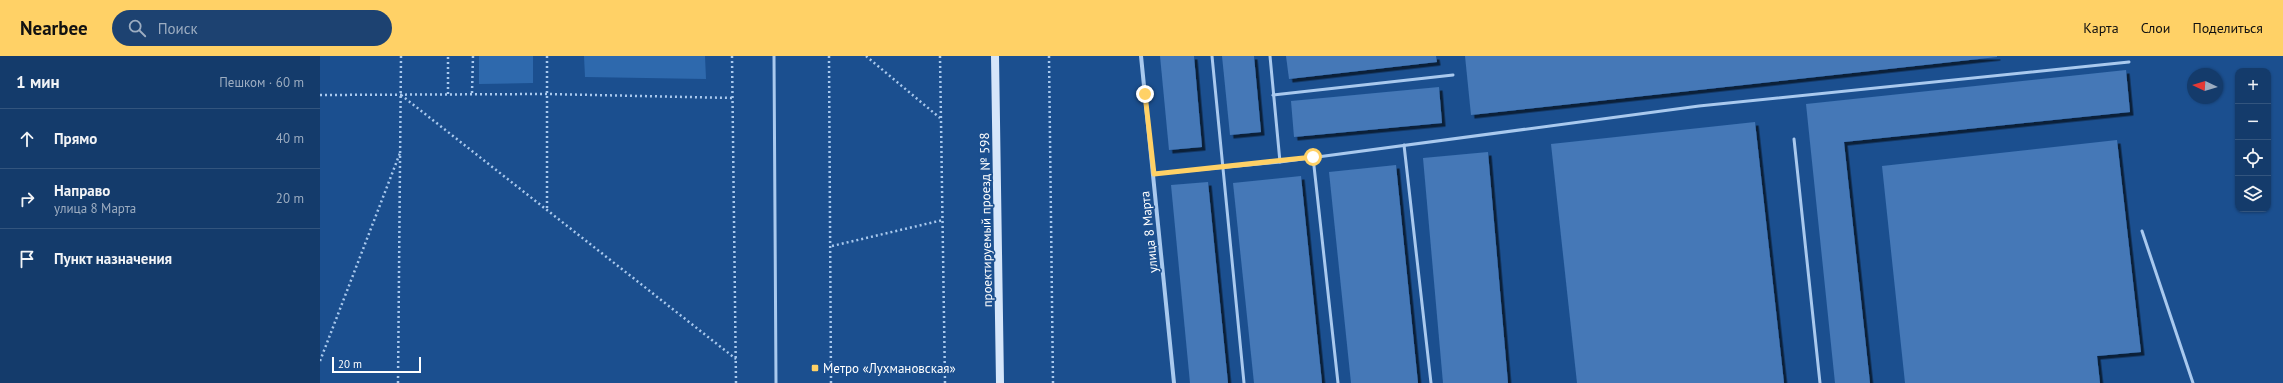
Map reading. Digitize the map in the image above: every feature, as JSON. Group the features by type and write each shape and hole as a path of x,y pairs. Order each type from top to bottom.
{"street":[{"name":"проектируемый проезд № 598","path":"995,56 1000,383"},
{"name":"улица 8 Марта","path":"1141,56 1174,383"}],"lane":[{"path":"774,56 776,383"},
{"path":"1212,56 1244,383"},
{"path":"1270,56 1280,162"},
{"path":"1154,174 1280,162 1699,106 2129,62"},
{"path":"1273,95 1453,75"},
{"path":"1794,139 1820,383"},
{"path":"1404,145 1431,383"},
{"path":"1313,157 1338,383"},
{"path":"2142,231 2192,383"}],"path":[{"path":"398,383 401,56"},
{"path":"448,56 448,94"},
{"path":"472,56 472,94"},
{"path":"547,56 547,210"},
{"path":"732,56 736,383"},
{"path":"829,56 832,246 831,383"},
{"path":"866,56 941,119"},
{"path":"940,56 945,383"},
{"path":"1049,56 1053,383"},
{"path":"401,94 736,359"},
{"path":"320,95 546,94 733,98"},
{"path":"320,361 401,150"},
{"path":"832,246 942,220"}],"shaded area":[{"path":"479,56 533,56 533,83 479,84"},
{"path":"584,56 705,56 706,79 585,77"}],"building":[{"path":"1160,56 1194,56 1202,147 1169,150"},
{"path":"1222,56 1254,56 1261,132 1230,135"},
{"path":"1286,56 1436,56 1437,62 1289,79"},
{"path":"1465,56 1997,56 1997,57 1471,115"},
{"path":"2126,70 2130,112 1844,142 1870,383 1835,383 1806,104"},
{"path":"1439,87 1442,123 1294,137 1291,101"},
{"path":"1755,122 1784,383 1577,383 1551,144"},
{"path":"2117,140 2141,352 2097,356 2100,383 1905,383 1882,166"},
{"path":"1488,152 1508,383 1443,383 1423,158"},
{"path":"1396,165 1418,383 1351,383 1329,172"},
{"path":"1301,176 1322,383 1254,383 1233,183"},
{"path":"1208,182 1228,383 1190,383 1171,185"}],"place":[{"name":"Метро «Лухмановская»","path":"815,368"}],"route":[{"path":"1145,94 1154,174 1280,162 1313,157"}]}
